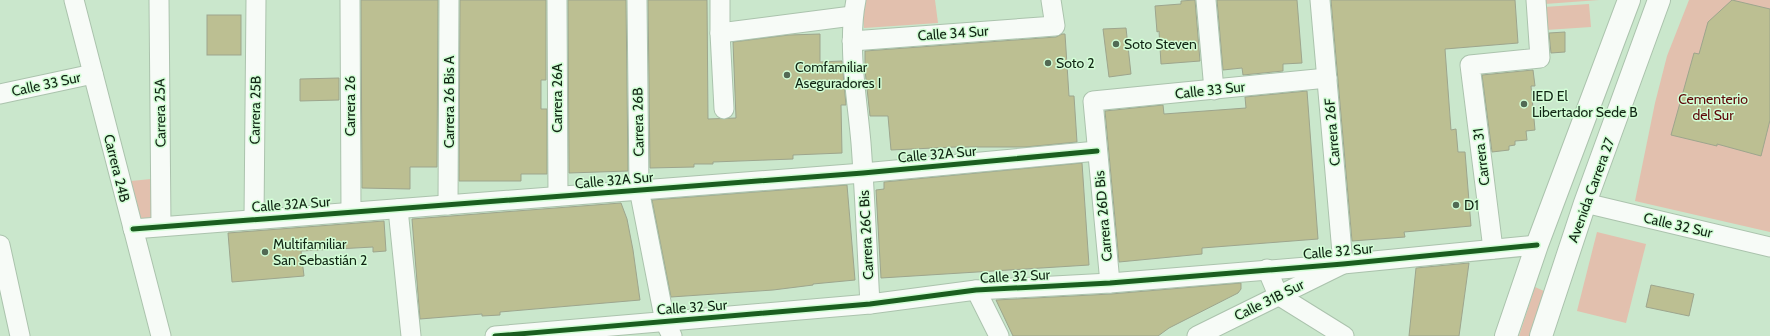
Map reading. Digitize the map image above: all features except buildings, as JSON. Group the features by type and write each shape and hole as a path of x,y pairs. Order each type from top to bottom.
{"main road":[{"path":"1506,336 1536,245 1629,0"},
{"name":"Avenida Carrera 27","path":"1541,336 1585,203 1660,0"}],"street":[{"name":"Carrera 24B","path":"74,0 161,336"},
{"name":"Carrera 25A","path":"159,0 161,226"},
{"name":"Carrera 25B","path":"254,219 256,0"},
{"name":"Carrera 26","path":"350,0 351,212"},
{"name":"Carrera 26 Bis A","path":"448,205 449,0"},
{"name":"Carrera 26A","path":"557,0 558,196"},
{"name":"Carrera 26B","path":"637,0 639,189 668,329"},
{"path":"720,0 720,33 724,108"},
{"name":"Calle 34 Sur","path":"852,41 1055,26 1051,0"},
{"path":"1206,0 1214,90"},
{"name":"Carrera 26F","path":"1320,0 1343,264"},
{"name":"Carrera 31","path":"1492,249 1470,65 1540,58 1536,0"},
{"path":"720,33 854,8"},
{"name":"Carrera 26C Bis","path":"854,8 852,41 863,173 870,304"},
{"name":"Calle 33 Sur","path":"0,94 93,74"},
{"name":"Calle 33 Sur","path":"1094,101 1327,78"},
{"name":"Carrera 26D Bis","path":"1094,101 1097,151 1110,283"},
{"name":"Calle 32A Sur","path":"133,229 863,173 1097,151"},
{"name":"Calle 32 Sur","path":"1585,203 1770,247"},
{"path":"398,208 411,336"},
{"path":"0,245 20,336"},
{"name":"Calle 32 Sur","path":"495,336 668,329 976,290 1110,283 1343,264 1536,245"},
{"name":"Calle 31B Sur","path":"1196,336 1343,264"},
{"path":"1267,269 1278,295 1344,336"},
{"path":"976,290 999,336"},
{"path":"646,336 668,329"}],"green space":[{"path":"861,0 935,0 938,23 864,28"},
{"path":"1544,0 1599,0 1545,4"},
{"name":"Cementerio del Sur","path":"1689,0 1770,0 1770,232 1635,201 1655,103 1667,56"},
{"path":"1589,4 1591,27 1546,30 1544,7"},
{"path":"161,178 161,226 133,229 121,182"},
{"path":"1597,232 1646,244 1626,323 1577,311"},
{"path":"1535,287 1544,291 1530,336 1519,336"}],"cycle path":[{"path":"133,229 863,173 1097,151"},
{"path":"495,336 870,304 976,290 1110,283 1343,264 1537,245"}],"place":[{"name":"Soto Steven","path":"1116,44"},
{"name":"Soto 2","path":"1048,63"},
{"name":"Comfamiliar Aseguradores I","path":"787,75"},
{"name":"IED El Libertador Sede B","path":"1524,104"},
{"name":"D1","path":"1456,205"},
{"name":"Multifamiliar San Sebastián 2","path":"265,252"}]}
